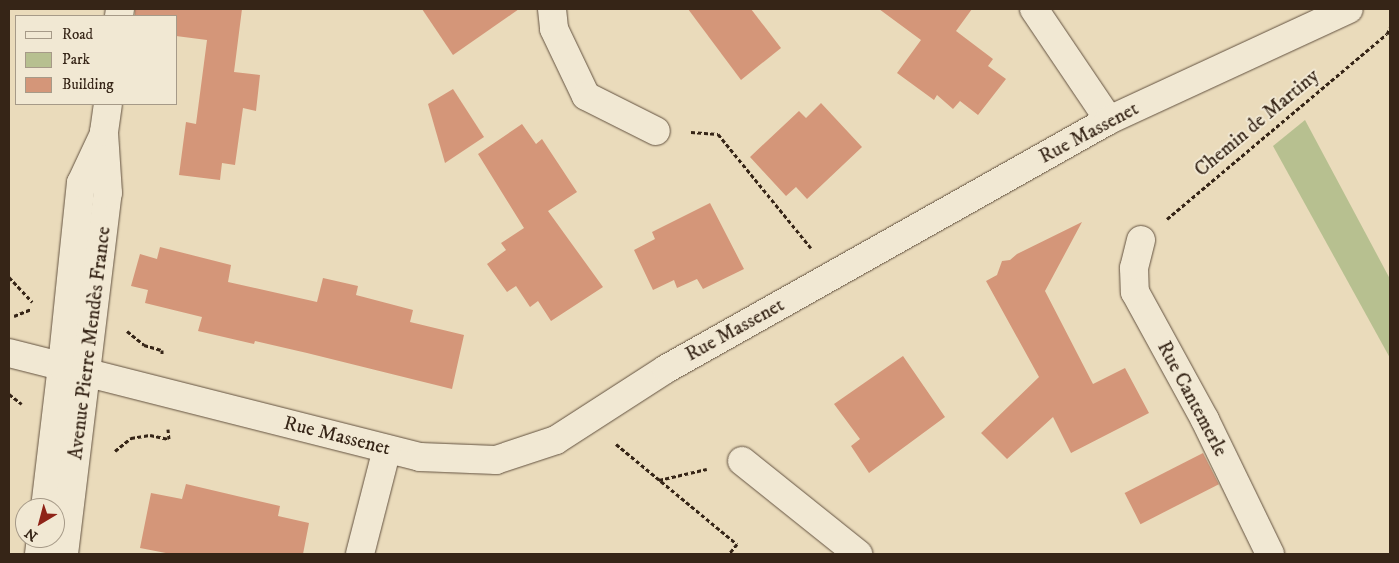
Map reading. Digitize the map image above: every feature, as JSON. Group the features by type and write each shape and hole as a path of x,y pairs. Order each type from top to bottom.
{"street":[{"path":"552,9 554,29 586,96 656,131"},
{"path":"1034,9 1109,120"},
{"name":"Rue Massenet","path":"9,353 420,457 496,460 556,440 666,368 834,276 1109,120 1349,9"},
{"name":"Avenue Pierre Mendès France","path":"47,498 108,193 104,132 108,105"},
{"name":"Rue Cantemerle","path":"1141,240 1134,268 1136,292 1205,420 1270,554"},
{"name":"Avenue Pierre Mendès France","path":"64,554 74,369"},
{"path":"360,554 386,449"},
{"path":"742,461 858,554"}],"path":[{"name":"Chemin de Martiny","path":"1141,240 1387,34 1390,28"},
{"path":"656,131 718,134 834,276"},
{"path":"9,277 36,306"},
{"path":"112,457 116,449 131,438 150,435 169,439 162,350 144,345 123,326"},
{"path":"587,420 737,544 729,554"},
{"path":"659,480 742,461"}],"green space":[{"path":"1305,120 1390,279 1390,358 1273,146"}],"building":[{"path":"135,9 242,9 234,72 260,75 256,111 243,108 235,165 222,163 220,180 179,175 186,122 196,124 207,40 178,36 178,15 135,15"},
{"path":"422,9 519,9 453,55"},
{"path":"688,9 751,9 781,48 741,80"},
{"path":"879,9 972,9 956,31 993,59 988,66 1006,79 978,115 960,101 953,109 937,95 934,100 897,73 921,40"},
{"path":"453,89 484,137 445,163 428,104"},
{"path":"821,103 862,147 807,199 796,187 786,196 750,157 799,111 806,118"},
{"path":"522,124 536,144 542,139 577,192 548,211 603,287 551,321 538,301 530,307 516,286 507,292 487,264 506,250 501,243 524,228 478,154"},
{"path":"710,203 744,269 703,289 697,279 677,288 674,280 653,290 634,250 655,239 652,232"},
{"path":"1082,222 1045,291 1093,384 1125,368 1149,413 1071,453 1053,417 1007,459 981,433 1039,377 986,281 997,275 1002,261 1010,260 1017,254"},
{"path":"160,247 231,265 228,282 317,302 323,278 358,286 356,295 413,310 410,322 464,335 452,389 255,341 254,344 198,331 202,317 145,303 148,290 131,286 140,254 157,259"},
{"path":"903,356 945,417 869,473 851,446 860,439 834,404"},
{"path":"1203,453 1219,484 1140,524 1125,493"},
{"path":"186,484 280,506 278,516 309,523 303,554 171,554 140,548 151,493 182,499"}]}
